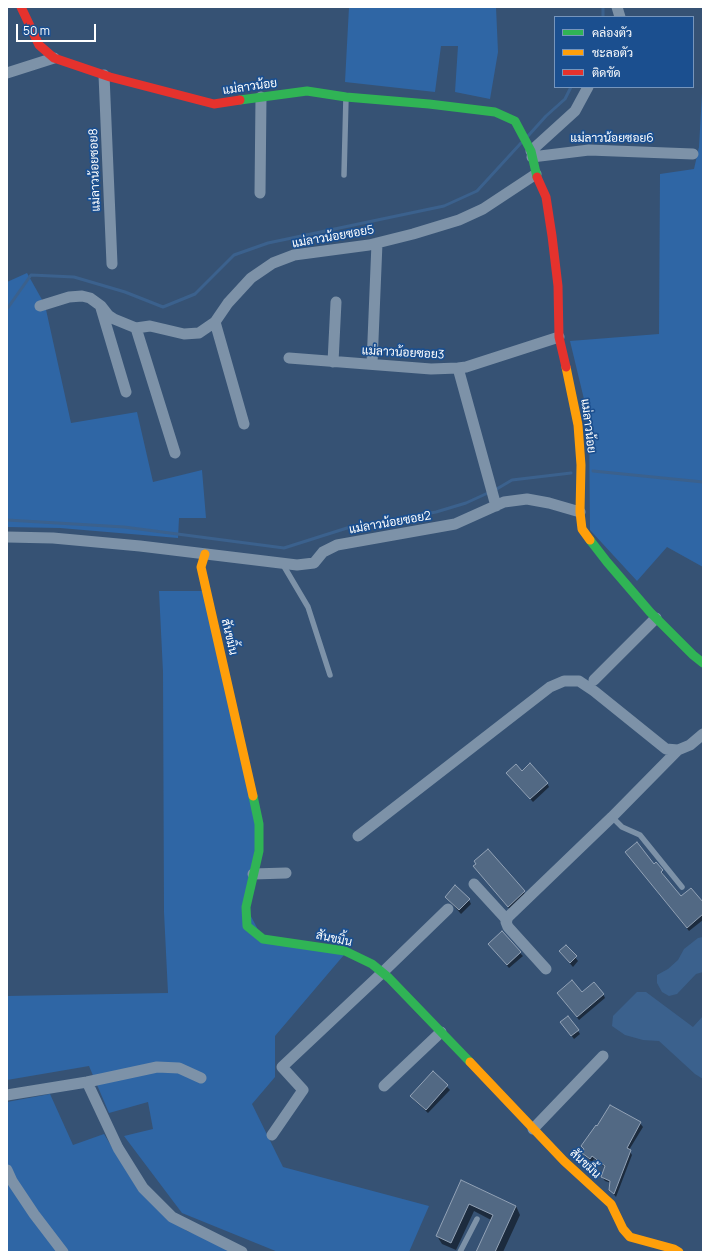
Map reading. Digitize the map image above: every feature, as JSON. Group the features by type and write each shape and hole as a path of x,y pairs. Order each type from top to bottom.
{"street":[{"name":"แม่ลาวน้อย","path":"21,7 39,45 54,58 104,75 214,104 307,91 346,97 429,104 495,112 515,121 531,154 536,174 546,197 558,286 559,337 578,425 581,465 580,512 582,529 607,562 656,618 703,663"},
{"path":"7,73 54,58"},
{"name":"แม่ลาวน้อยซอย8","path":"104,75 112,264"},
{"path":"531,154 575,111 587,88"},
{"path":"260,193 261,97"},
{"name":"แม่ลาวน้อยซอย6","path":"531,154 589,150 693,154"},
{"name":"แม่ลาวน้อยซอย5","path":"136,328 150,326 184,334 199,333 215,322 228,303 251,278 273,262 294,255 377,243 459,220 483,209 536,174"},
{"path":"372,364 377,243"},
{"path":"40,306 69,297 82,296 90,298 101,306 108,315 114,319 136,328 175,453"},
{"path":"333,362 336,302"},
{"path":"101,306 126,392"},
{"path":"215,322 244,424"},
{"name":"แม่ลาวน้อยซอย3","path":"289,358 431,369 458,368 466,367 559,337"},
{"path":"458,368 496,506"},
{"name":"แม่ลาวน้อยซอย2","path":"7,537 53,538 108,543 297,565 314,563 323,552 337,545 455,524 504,502 527,499 549,503 580,512"},
{"name":"สันขมิ้น","path":"205,554 201,567 259,824 259,851 246,907 247,926 263,940 345,951 372,964 383,972 564,1161 611,1204 623,1229 630,1237 674,1249 679,1252"},
{"path":"594,680 656,618"},
{"path":"358,836 550,687 564,681 579,681 594,691 666,749 678,750"},
{"path":"507,920 508,917 612,817 678,750 690,745 703,734"},
{"path":"253,874 286,873"},
{"path":"474,884 507,920 508,927 546,970"},
{"path":"272,1135 304,1090 282,1067 448,909"},
{"path":"384,1086 441,1032"},
{"path":"533,1129 603,1056"},
{"path":"7,1095 87,1082 157,1067 179,1068 201,1078"},
{"path":"87,1082 118,1148 143,1188 172,1217 242,1252"},
{"path":"7,1170 12,1181 34,1214 63,1252"}],"lane":[{"path":"344,174 346,97"},
{"path":"282,563 308,607 330,675"},
{"path":"612,817 622,827 640,835 682,888"},
{"path":"460,1252 477,1219"}],"shaded area":[{"path":"349,7 496,7 498,52 490,99 455,92 458,46 441,46 435,92 345,82"},
{"path":"703,75 703,567 667,547 637,581 590,530 589,420 570,341 659,334 660,174 694,169 699,147"},
{"path":"27,273 45,305 71,423 137,412 153,482 202,470 206,518 179,518 178,538 60,528 7,527 7,282"},
{"path":"159,591 206,591 259,824 246,907 263,939 349,949 275,1036 275,1077 252,1104 283,1167 429,1206 409,1252 278,1252 182,1213 124,1136 153,1129 148,1102 109,1113 89,1066 7,1080 7,996 168,993 164,912 163,672"},
{"path":"703,937 703,972 696,974 677,994 669,996 662,992 657,983 657,975 668,969 678,960 684,949 698,938"},
{"path":"637,992 646,992 693,1027 703,1016 703,1079 695,1074 659,1041 643,1040 625,1035 612,1026 613,1016"},
{"path":"50,1094 73,1145 104,1134 138,1190 187,1231 242,1252 7,1252 7,1102"}],"building":[{"path":"530,763 548,783 530,799 506,773 516,764 522,771"},
{"path":"637,842 654,864 656,862 663,870 661,872 681,896 691,888 703,902 703,914 687,928 625,852"},
{"path":"488,849 525,891 508,907 473,866 476,864 474,861"},
{"path":"455,885 470,899 459,910 445,897"},
{"path":"502,931 521,952 507,965 488,944"},
{"path":"566,945 577,956 570,963 559,951"},
{"path":"572,980 582,992 594,982 604,994 577,1017 557,993"},
{"path":"568,1016 579,1030 571,1036 560,1022"},
{"path":"433,1071 448,1085 426,1110 410,1096"},
{"path":"610,1105 641,1122 627,1148 631,1150 614,1194 609,1190 610,1181 601,1177 605,1166 592,1156 590,1159 582,1153 584,1149 581,1146 596,1125 597,1126"},
{"path":"461,1180 516,1206 495,1252 476,1252 493,1215 469,1204 451,1243 436,1236"}],"waterway":[{"path":"603,7 603,16"},
{"path":"528,136 546,116 565,99 570,88"},
{"path":"7,309 31,275 74,277 125,292 163,307 195,294 234,255 268,243 444,206 477,191 521,143"},
{"path":"593,471 703,482"},
{"path":"495,490 512,480 571,473"},
{"path":"7,520 124,527 284,548 347,528 436,512 466,503 490,492"}],"traffic: fast":[{"path":"240,100 307,91 346,97 429,104 495,112 515,121 531,151 537,177"},
{"path":"590,540 650,612 703,663"},
{"path":"253,796 259,824 259,851 246,907 247,926 263,939 345,951 372,964 389,978 470,1062"}],"traffic: slow":[{"path":"566,367 578,425 581,465 580,512 582,529 590,540"},
{"path":"205,554 201,567 253,796"},
{"path":"470,1062 564,1161 611,1204 623,1229 630,1237 674,1249 679,1252"}],"traffic: jam":[{"path":"21,7 39,45 54,58 110,77 214,104 240,100"},
{"path":"537,177 546,197 552,236 558,286 559,337 566,367"}]}
